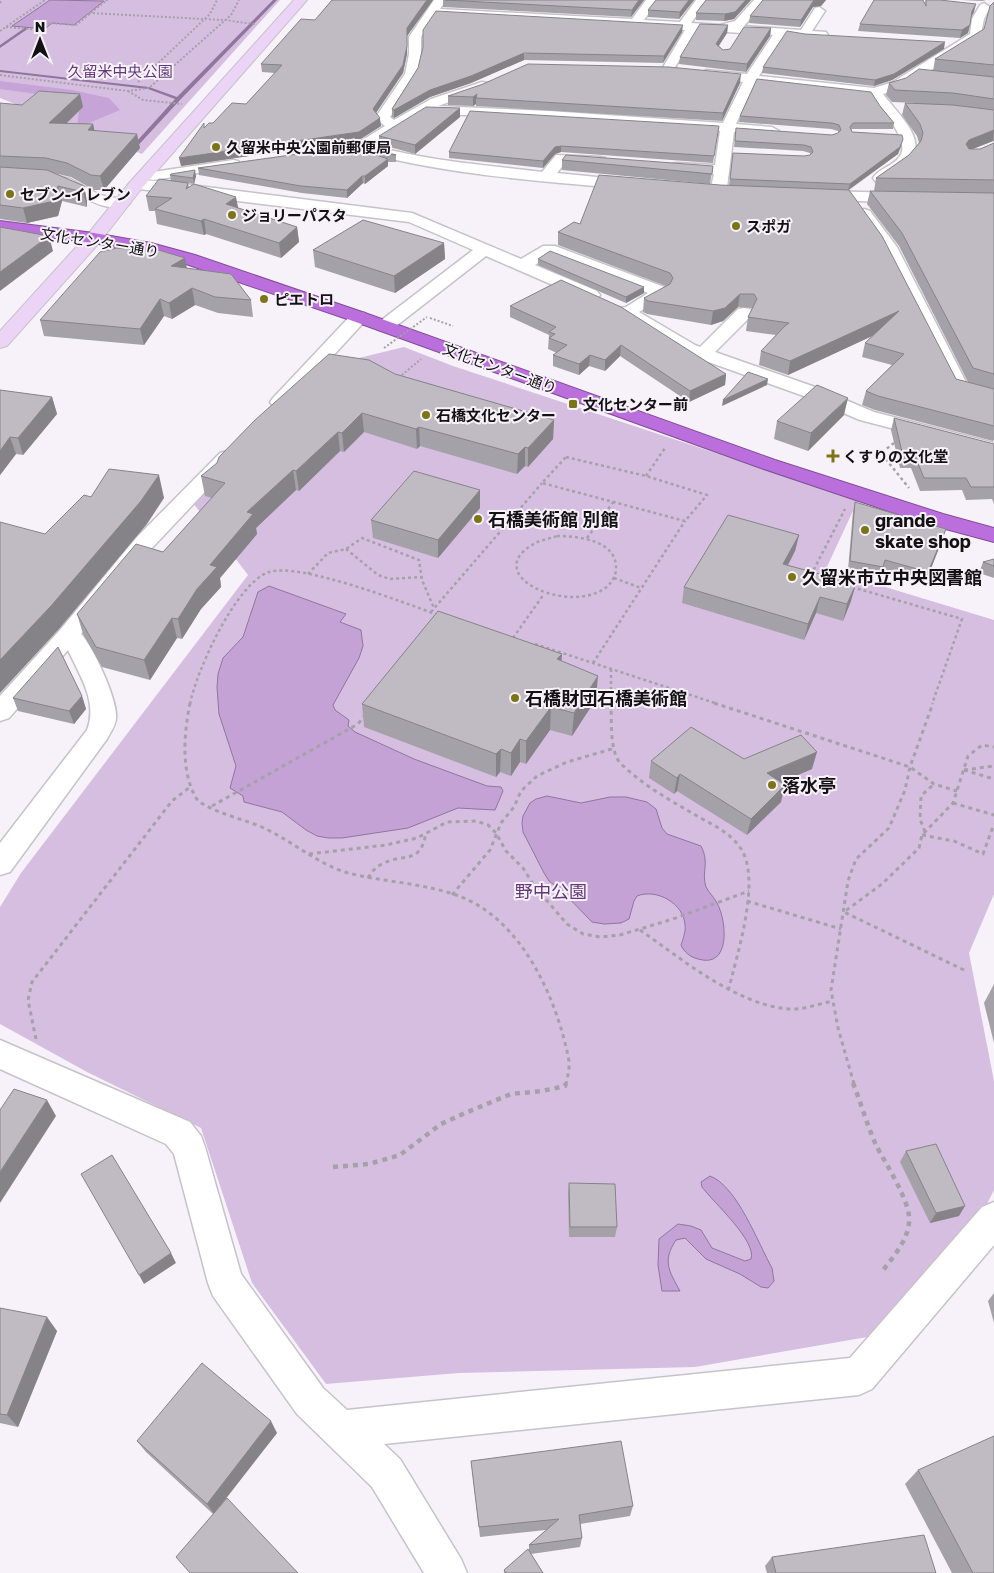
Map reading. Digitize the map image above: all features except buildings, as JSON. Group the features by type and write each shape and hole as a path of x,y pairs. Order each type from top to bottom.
{"highway":[{"name":"文化センター通り","path":"0,226 94,238 151,248 189,259 359,317 768,464 935,519 994,535"}],"street":[{"path":"0,342 94,238 140,181 300,0"},
{"path":"393,126 382,118 411,74 415,54 415,37 440,0"},
{"path":"635,23 652,0"},
{"path":"702,0 663,69 875,92 898,85 976,36 982,21 984,5"},
{"path":"724,27 739,24 760,0"},
{"path":"548,17 562,6"},
{"path":"804,34 819,11"},
{"path":"431,12 724,27 832,36"},
{"path":"728,44 738,28"},
{"path":"737,192 713,190 729,153 728,127 751,78 781,32"},
{"path":"945,43 964,44"},
{"path":"913,76 933,77"},
{"path":"344,149 364,146 421,109 493,81"},
{"path":"852,198 907,157 911,145 908,136 885,108 875,92"},
{"path":"885,108 904,109"},
{"path":"421,109 728,127 787,133"},
{"path":"891,136 908,136"},
{"path":"364,146 401,158 546,177 649,185"},
{"path":"546,177 561,158 617,162"},
{"path":"140,181 247,162"},
{"path":"664,166 721,170"},
{"path":"0,175 49,178 65,182 96,199 122,203"},
{"path":"140,181 168,187 412,218 627,312 689,349 808,391 867,416 994,449"},
{"path":"804,195 852,198 918,198"},
{"path":"852,198 889,247 960,388 994,397"},
{"path":"521,266 549,249 661,292 627,312"},
{"path":"384,326 483,250"},
{"path":"703,354 744,313"},
{"path":"267,416 359,317"},
{"path":"0,712 68,635 144,543 240,444"},
{"path":"0,864 98,733 104,718 102,698 77,644 68,635"},
{"path":"0,1054 178,1133 189,1147 226,1283 310,1402 386,1473 447,1573"},
{"path":"339,1430 859,1376 994,1219"}],"path":[{"path":"0,32 45,0"},
{"path":"6,27 40,30 49,23 76,26 107,0 103,0"},
{"path":"138,82 210,14 217,0"},
{"path":"0,75 128,91 149,88 231,15 239,0"},
{"path":"89,13 224,20 278,25"},
{"path":"128,91 143,100 208,106"},
{"path":"384,348 427,317 454,326"},
{"path":"401,382 402,375 424,357"},
{"path":"646,476 668,444"},
{"path":"431,612 566,456 646,476 707,495 686,521 594,662"},
{"path":"542,483 686,521"},
{"path":"820,578 810,576 850,500"},
{"path":"587,538 614,501"},
{"path":"572,536 587,538 612,553 617,564 616,575 610,585 598,593 582,597 564,598 544,594 533,590 517,572 516,562 521,552 530,544 542,539 572,536"},
{"path":"308,574 328,553 346,549 362,538 419,560 421,577 434,608"},
{"path":"346,549 378,576 390,579 421,577"},
{"path":"333,1167 369,1164 400,1155 441,1124 465,1113 511,1094 566,1086 569,1080 569,1068 550,996 534,962 509,931 474,902 437,890 368,878 328,866 262,827 198,801 190,787 186,745 187,716 193,685 213,640 228,616 255,581 270,572 288,570 308,574 444,616"},
{"path":"614,578 642,588"},
{"path":"848,586 962,619 910,767 905,790 889,828 856,859 848,881 831,990 838,1028 853,1082 876,1144 895,1178 905,1202 910,1221 905,1239 881,1273"},
{"path":"513,638 544,594"},
{"path":"504,635 522,640"},
{"path":"531,643 594,662 910,767 934,784 957,791"},
{"path":"611,668 617,759 661,796 725,834 742,848 747,862 749,891 729,988"},
{"path":"211,806 358,724 370,708"},
{"path":"844,912 882,884 919,848 924,834 953,803 968,756 982,746 994,747"},
{"path":"452,895 490,850 501,823 514,807 521,791 537,776 567,762 615,748"},
{"path":"964,770 994,766"},
{"path":"964,770 994,779"},
{"path":"924,834 920,819 921,796 934,784"},
{"path":"40,1072 28,1000 32,982 172,801 190,787"},
{"path":"953,803 994,815"},
{"path":"308,854 386,845 417,838 447,822 464,820 488,825 496,833 506,851 523,868 541,894 567,924 583,934 600,937 620,935 673,919 749,891"},
{"path":"924,834 954,841 983,854 994,824"},
{"path":"368,878 376,867 409,858 423,850 426,844 426,833"},
{"path":"747,902 841,929"},
{"path":"844,912 964,970"},
{"path":"640,929 729,988 759,1004 789,1009 833,1000"}],"green space":[{"name":"久留米中央公園","path":"0,0 280,0 142,154 0,98"},
{"name":"野中公園","path":"404,347 453,366 858,500 826,569 994,620 994,894 969,953 994,1081 994,1190 925,1327 695,1367 459,1373 326,1384 252,1283 201,1128 87,1072 0,1024 0,907 21,873 248,575 193,503 326,366"}],"shaded area":[{"path":"50,0 104,1 74,25 52,23 45,29 12,26"},
{"path":"0,81 72,90 109,98 120,110 77,128 80,100 0,89"},
{"path":"269,586 346,614 340,622 361,630 363,646 359,658 333,705 335,710 349,720 348,726 355,732 414,759 487,786 501,787 503,791 495,810 458,808 408,828 342,838 328,838 317,836 306,830 282,812 244,802 243,796 230,788 236,766 219,714 218,674 223,658 243,637 258,592"},
{"path":"547,796 581,803 610,797 626,797 647,802 656,809 662,828 667,834 701,846 705,857 704,877 706,887 717,903 723,921 724,941 716,957 709,960 698,959 686,952 681,945 685,925 680,910 675,904 661,896 645,894 637,896 629,919 621,923 604,924 592,922 561,890 549,881 523,832 523,816 530,803"},
{"path":"710,1176 729,1191 746,1216 772,1268 774,1281 768,1288 761,1287 740,1274 706,1259 685,1238 676,1240 668,1260 670,1272 680,1291 662,1291 658,1265 659,1239 678,1224 701,1230 712,1248 745,1261 751,1259 751,1251 741,1232 702,1187 701,1182"}],"waterway":[{"path":"178,99 275,0"},
{"path":"0,47 27,28"},
{"path":"0,71 149,88 178,99"},
{"path":"130,151 178,99"}],"place":[{"name":"久留米中央公園前郵便局","path":"216,147"},
{"name":"セブン-イレブン","path":"10,194"},
{"name":"ジョリーパスタ","path":"232,215"},
{"name":"スポガ","path":"736,226"},
{"name":"ピエトロ","path":"264,299"},
{"name":"文化センター前","path":"573,404"},
{"name":"石橋文化センター","path":"426,415"},
{"name":"くすりの文化堂","path":"833,456"},
{"name":"石橋美術館 別館","path":"478,519"},
{"name":"grande skate shop","path":"865,530"},
{"name":"久留米市立中央図書館","path":"792,577"},
{"name":"石橋財団石橋美術館","path":"515,698"},
{"name":"落水亭","path":"772,785"}]}
